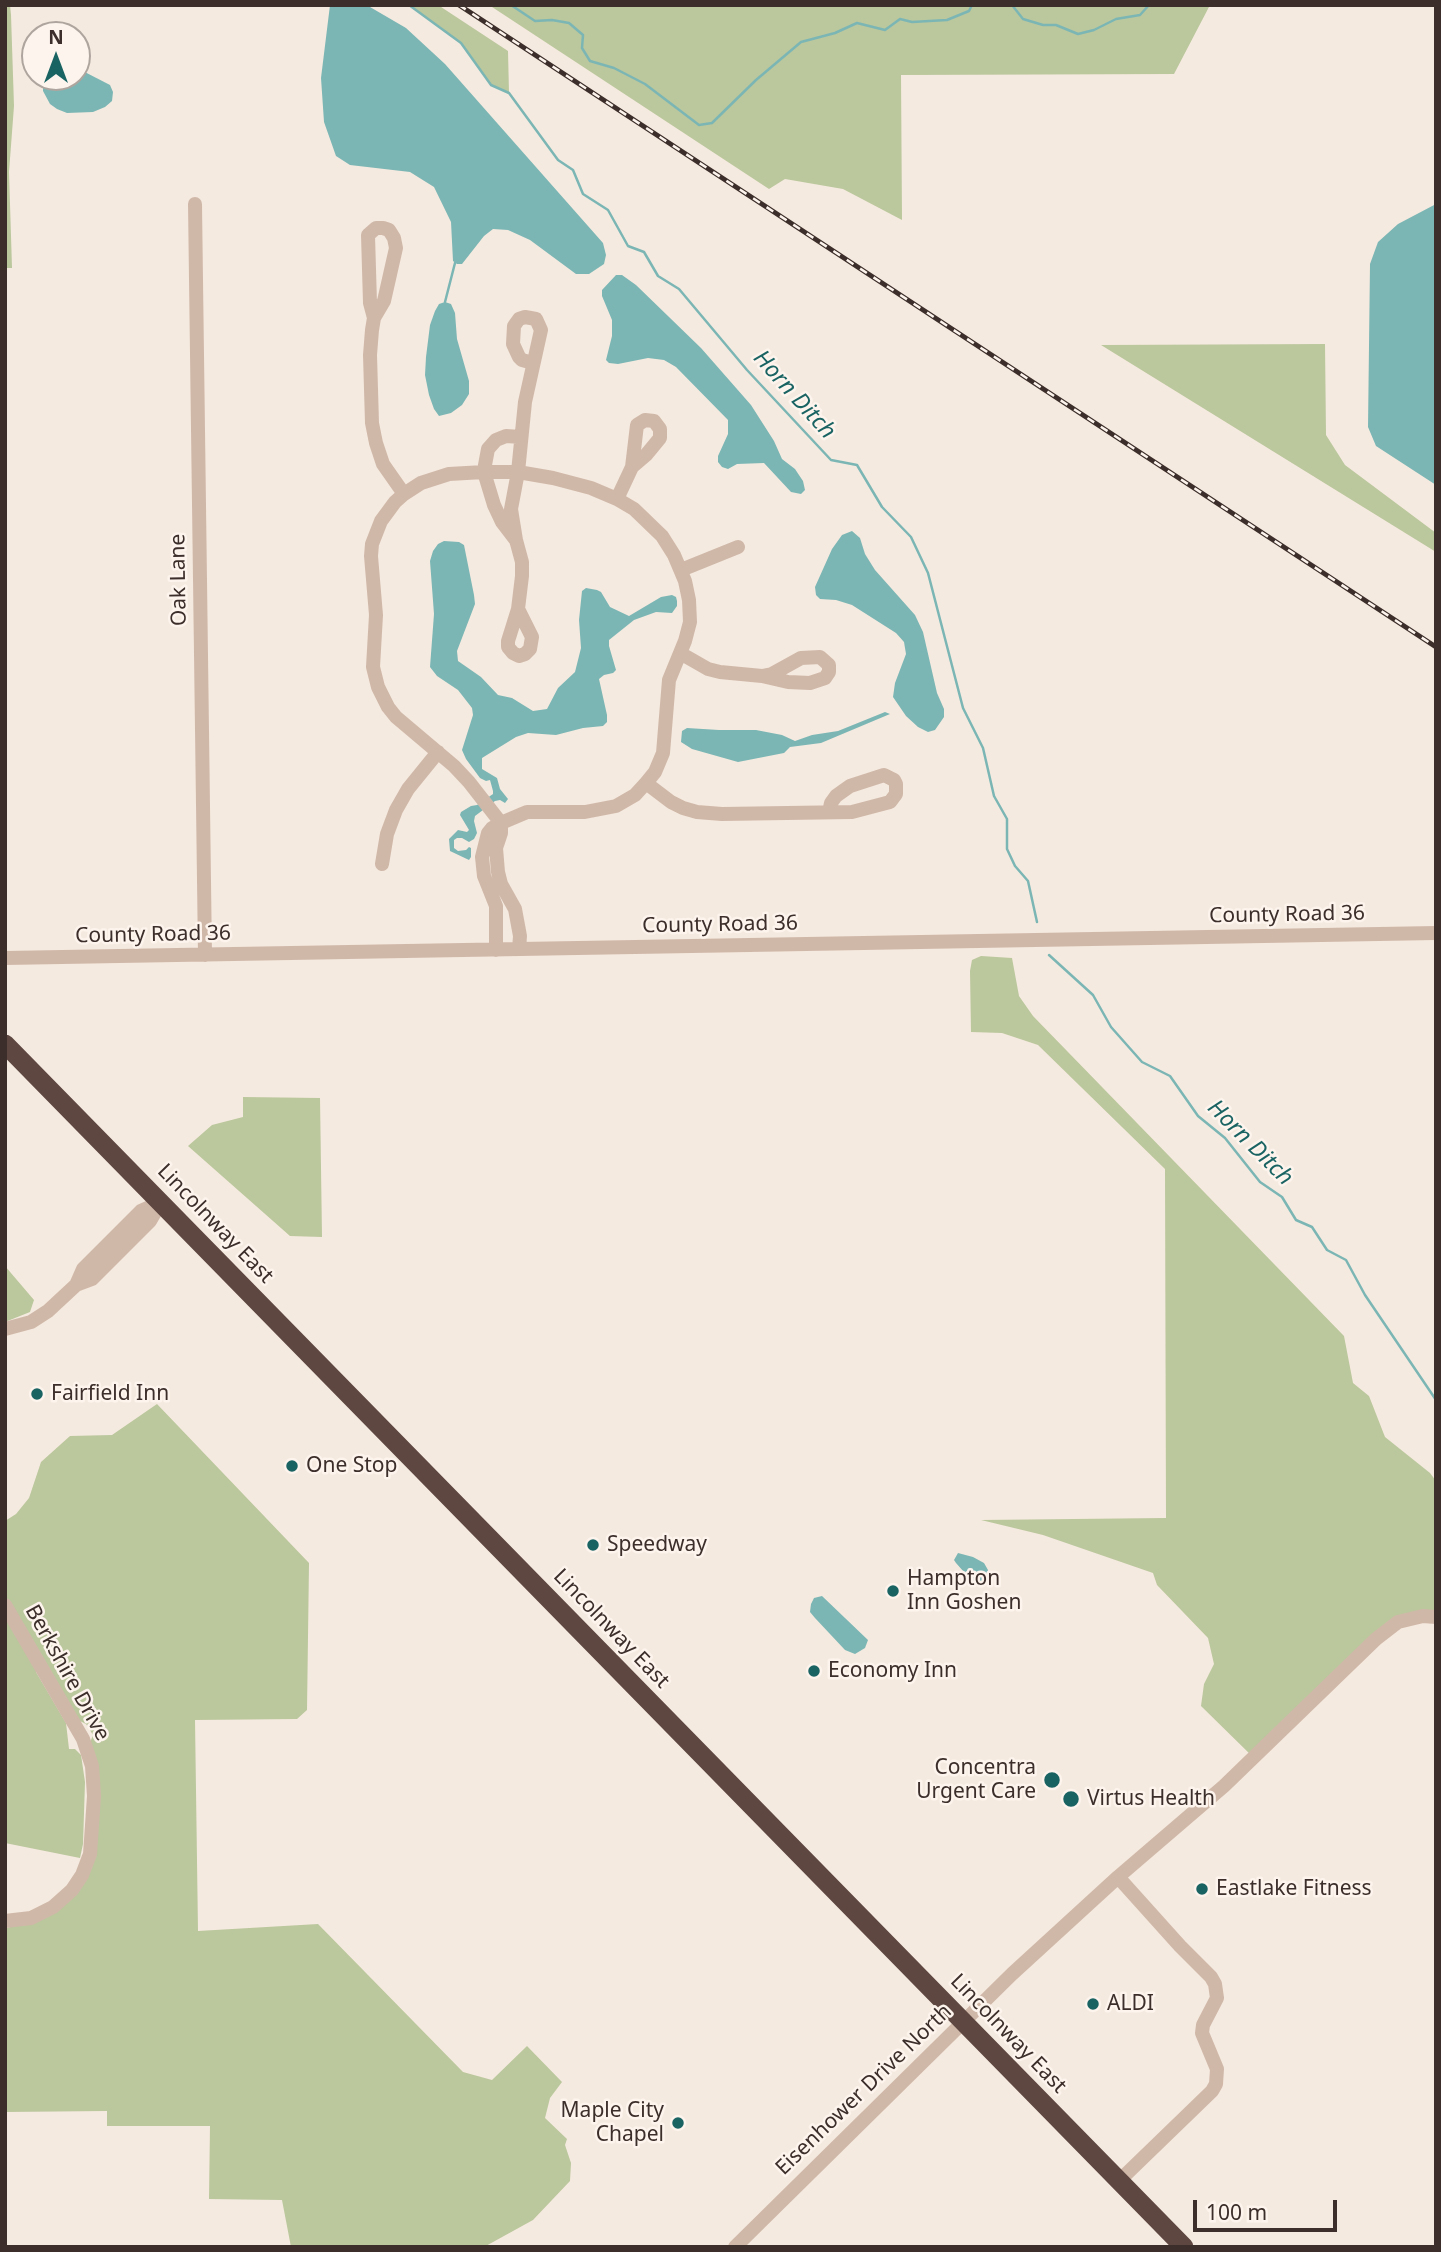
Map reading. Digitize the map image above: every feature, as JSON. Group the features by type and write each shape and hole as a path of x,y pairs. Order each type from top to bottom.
{"highway":[{"name":"Lincolnway East","path":"5,1044 1184,2247"}],"street":[{"name":"Oak Lane","path":"195,204 205,955"},
{"path":"374,318 384,302 396,248 389,230 383,228 376,228 368,235 370,303 374,318 370,355 374,434 383,464 404,494"},
{"path":"518,608 522,562 511,509 533,363"},
{"path":"516,540 498,514 484,471 491,444 506,436 521,437"},
{"path":"617,499 632,467"},
{"path":"496,950 496,906 484,876 482,857 488,834 492,828 501,823 527,812 584,812 605,809 625,801 646,783 655,772 663,753 669,680 688,631 690,613 687,589 674,555 662,536 634,509 617,499 570,482 518,472 484,471 433,478 394,502 381,522 372,544 370,568 376,615 373,667 378,687 396,717 469,782 501,823 496,848 498,872 501,884 515,909 519,949"},
{"path":"681,570 738,547"},
{"path":"680,653 720,672 762,676"},
{"path":"382,864 387,834 396,810 408,789 438,752"},
{"path":"646,783 671,802 696,812 829,812"},
{"name":"County Road 36","path":"5,958 1436,933"},
{"path":"5,1329 32,1322 76,1285 92,1279 150,1221 161,1202"},
{"name":"Berkshire Drive","path":"5,1605 83,1739 92,1766 94,1796 91,1845 82,1875 72,1890 53,1907 30,1918 5,1921"},
{"name":"Eisenhower Drive North","path":"735,2247 964,2021 1118,1877 1224,1786 1376,1639 1398,1622 1423,1616 1436,1617"},
{"path":"1118,1877 1211,1977 1217,1998 1203,2025 1202,2033 1217,2070 1216,2084 1212,2091 1119,2181"}],"green space":[{"path":"5,5 10,5 11,15 14,106 9,172 12,268 5,268"},
{"path":"409,5 438,5 508,51 509,93 491,85 461,43"},
{"path":"489,5 1210,5 1174,74 901,75 902,220 843,189 785,179 769,189"},
{"path":"1325,344 1326,435 1345,465 1436,533 1436,552 1101,345"},
{"path":"981,956 1012,958 1019,996 1033,1016 1344,1336 1353,1383 1369,1396 1385,1437 1430,1473 1436,1481 1436,1617 1398,1622 1254,1758 1201,1706 1204,1684 1214,1664 1208,1638 1157,1585 1153,1573 1043,1535 981,1520 1166,1518 1165,1169 1038,1045 1002,1033 971,1032 970,971 972,960"},
{"path":"243,1097 320,1098 322,1237 290,1236 188,1146 212,1125 243,1117"},
{"path":"5,1266 34,1300 30,1312 5,1322"},
{"path":"157,1404 309,1563 307,1710 297,1719 195,1720 198,1931 318,1924 463,2072 492,2080 527,2046 562,2082 550,2098 545,2118 567,2139 565,2145 571,2163 570,2181 533,2220 484,2247 291,2247 282,2200 209,2199 210,2126 107,2126 107,2111 5,2112 5,1928 32,1923 86,1877 93,1735 86,1724 78,1720 42,1668 36,1672 66,1723 69,1749 75,1749 81,1755 85,1782 83,1844 80,1858 5,1843 5,1521 16,1514 29,1498 41,1462 70,1436 112,1435"}],"water":[{"path":"330,5 370,7 406,28 445,64 603,243 606,255 604,264 589,274 576,274 530,240 508,230 493,229 462,264 457,264 453,261 451,222 434,187 410,172 350,165 336,156 324,122 321,78"},
{"path":"91,75 110,85 113,92 112,101 93,112 67,113 50,104 43,91 91,91"},
{"path":"1436,204 1436,485 1376,446 1368,427 1370,264 1378,242 1398,224"},
{"path":"616,275 622,275 636,285 701,348 751,405 782,459 795,469 803,481 805,490 801,494 791,492 764,463 737,464 728,469 722,467 718,456 728,434 728,420 676,367 664,360 648,358 618,364 606,360 612,336 612,320 602,290"},
{"path":"439,304 451,304 455,313 457,339 469,381 469,394 462,405 451,413 439,416 429,395 425,375 430,325"},
{"path":"852,531 860,538 865,554 875,570 915,615 923,632 937,693 944,709 944,717 935,730 928,732 918,727 906,716 893,697 895,683 906,654 904,642 896,633 852,605 820,599 816,595 815,587 832,549 842,535"},
{"path":"444,541 464,545 474,595 475,604 457,651 458,661 481,677 498,695 512,698 533,711 547,709 558,688 575,672 581,648 579,620 582,591 586,588 601,592 610,607 629,616 661,597 672,595 677,601 672,613 656,612 634,620 609,640 616,670 599,679 607,715 607,722 603,726 556,735 528,733 516,737 482,758 482,769 497,778 500,789 508,799 505,803 495,801 475,816 477,833 474,839 469,842 462,838 454,840 454,848 458,851 471,848 469,860 450,851 449,839 458,830 469,830 460,815 461,812 477,805 493,794 493,791 490,780 480,778 462,750 473,715 472,708 458,690 437,676 430,667 434,614 430,561 433,551"},
{"path":"885,712 890,714 821,743 790,747 784,753 738,762 692,749 681,742 682,731 687,728 756,730 782,735 795,741 838,731"},
{"path":"958,1553 984,1563 988,1575 983,1584 971,1580 956,1563 954,1560"},
{"path":"822,1596 868,1640 865,1648 855,1654 845,1650 810,1612 814,1598"}],"waterway":[{"name":"Horn Ditch","path":"409,5 461,43 491,85 509,93 558,160 573,170 583,194 608,210 628,246 644,252 658,276 679,289 747,370 831,460 857,465 882,507 911,537 928,573 963,708 983,748 994,796 1007,819 1007,849 1015,866 1028,881 1037,922"},
{"path":"511,5 535,21 569,23 583,35 582,48 590,61 614,68 645,84 699,125 712,123 756,80 801,42 835,33 857,23 885,30 900,19 912,22 947,20 969,11 972,5"},
{"path":"1012,5 1023,19 1043,25 1056,25 1078,34 1094,30 1116,19 1140,15 1149,5"},
{"path":"445,302 455,263"},
{"name":"Horn Ditch","path":"1049,955 1093,995 1111,1027 1142,1062 1170,1076 1198,1116 1225,1138 1260,1182 1282,1197 1296,1220 1312,1227 1327,1250 1346,1260 1365,1295 1436,1400"}],"railway":[{"path":"459,5 1436,647"}],"place":[{"name":"Fairfield Inn","path":"37,1394"},
{"name":"One Stop","path":"292,1466"},
{"name":"Speedway","path":"593,1545"},
{"name":"Hampton Inn Goshen","path":"893,1591"},
{"name":"Economy Inn","path":"814,1671"},
{"name":"Concentra Urgent Care","path":"1052,1780"},
{"name":"Virtus Health","path":"1071,1799"},
{"name":"Eastlake Fitness","path":"1202,1889"},
{"name":"ALDI","path":"1093,2004"},
{"name":"Maple City Chapel","path":"678,2123"}]}
